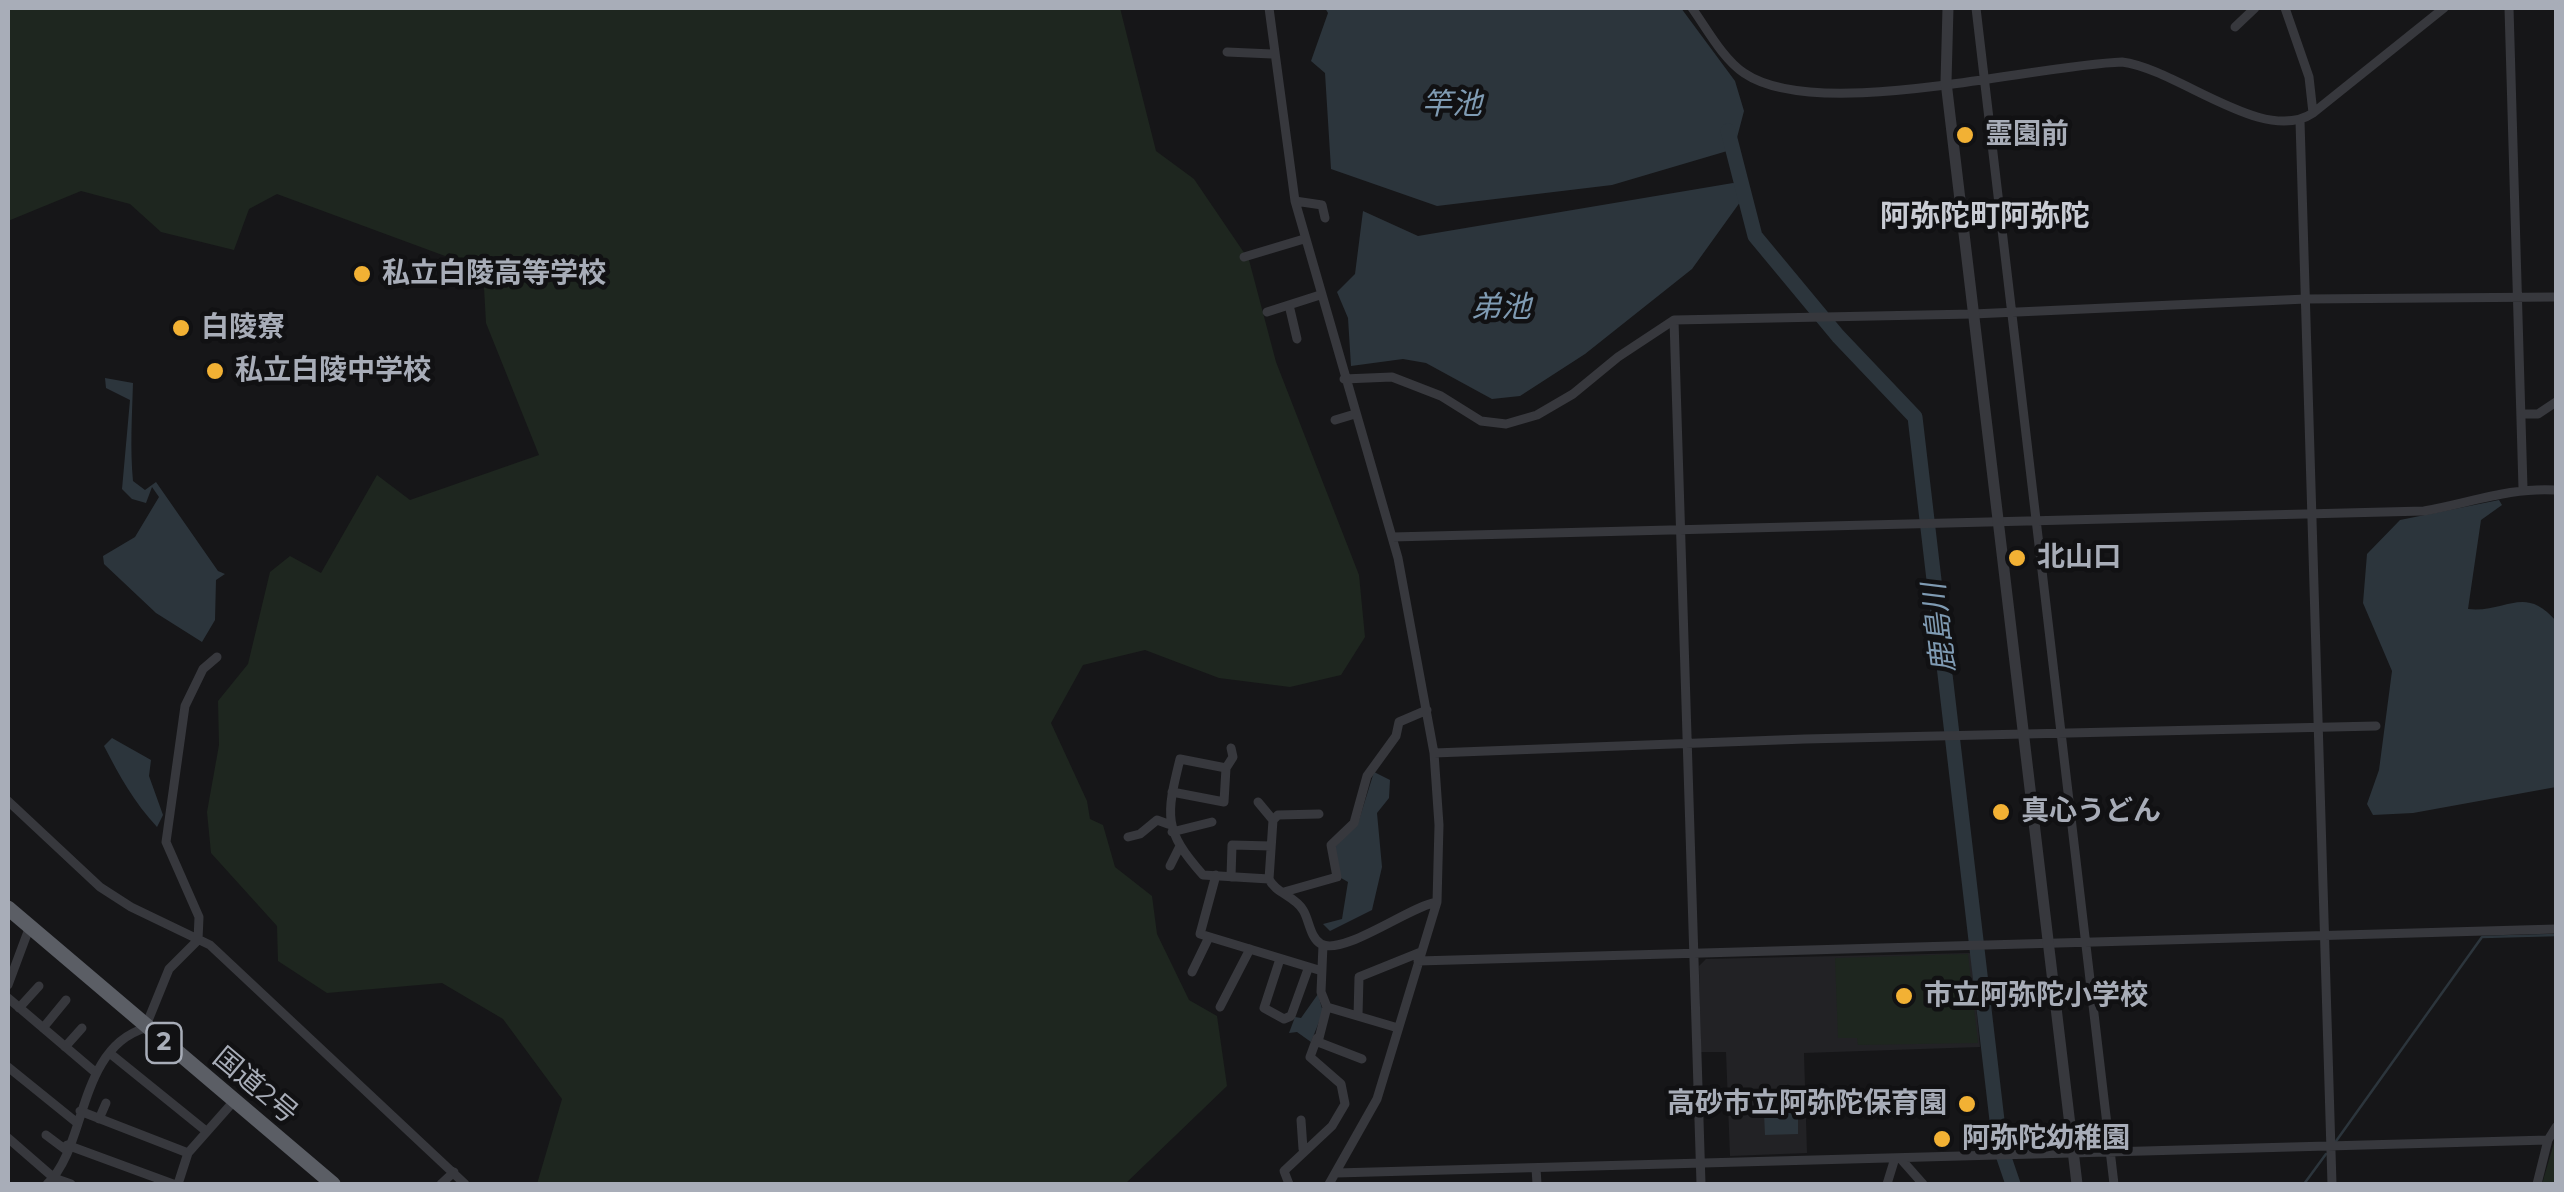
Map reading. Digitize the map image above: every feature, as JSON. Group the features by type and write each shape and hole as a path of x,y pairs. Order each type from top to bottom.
{"highway":[{"name":"国道2号","path":"8,908 326,1182"}],"street":[{"path":"1269,8 1272,54 1295,201 1392,537 1427,710 1440,824 1437,902 1377,1099 1328,1184"},
{"path":"1692,8 1739,69 1760,82 1844,94 2134,63 2259,119 2300,121 2444,8"},
{"path":"1948,8 1946,82 2077,1184"},
{"path":"1976,8 2114,1184"},
{"path":"2235,27 2245,22 2255,8"},
{"path":"2285,8 2309,77 2313,113"},
{"path":"2509,8 2522,488"},
{"path":"1227,52 1272,54"},
{"path":"2300,121 2332,1184"},
{"path":"1295,201 1322,204 1326,218"},
{"path":"1244,256 1304,239"},
{"path":"1267,312 1320,295"},
{"path":"1344,379 1392,377 1442,396 1481,421 1518,422 1573,394 1618,357 1674,320 1973,314 2306,299 2556,298"},
{"path":"1289,305 1297,339"},
{"path":"1674,320 1701,1184"},
{"path":"2522,414 2538,414 2556,402"},
{"path":"1334,420 1355,414"},
{"path":"1392,537 2424,510 2482,501 2522,488 2556,490"},
{"path":"51,1181 96,1072 134,1032 145,1028 169,969 198,940 199,917 166,842 184,706 203,670 218,657"},
{"path":"1284,892 1336,877 1331,845 1354,822 1367,776 1396,736 1399,722 1427,710"},
{"path":"1434,753 2376,726"},
{"path":"1172,792 1224,802 1226,768 1233,757 1230,748"},
{"path":"1226,768 1180,759 1172,792 1170,828 1179,848 1203,875 1269,880"},
{"path":"8,801 100,887 213,948 386,1115 466,1184"},
{"path":"1258,802 1273,820 1269,880 1272,887 1302,908 1317,942 1344,943 1437,902"},
{"path":"1273,820 1278,816 1319,814"},
{"path":"1128,837 1140,834 1157,820 1170,828 1212,822"},
{"path":"1231,877 1232,845 1271,846"},
{"path":"1170,866 1179,848"},
{"path":"1216,876 1198,929 1209,937 1322,972"},
{"path":"8,985 30,926"},
{"path":"1358,1016 1359,977 1420,957 1695,956 2556,929"},
{"path":"1192,972 1209,937"},
{"path":"1290,1184 1284,1171 1303,1149 1332,1126 1345,1104 1341,1084 1310,1056 1328,1007 1321,992 1323,945"},
{"path":"1221,1001 1250,949"},
{"path":"1280,959 1264,1008 1284,1019 1291,1016 1308,969"},
{"path":"19,1008 39,986"},
{"path":"8,998 96,1072"},
{"path":"42,1028 66,1000"},
{"path":"1328,1007 1398,1028"},
{"path":"65,1047 82,1028"},
{"path":"1317,1038 1362,1059"},
{"path":"112,1055 206,1131"},
{"path":"8,1067 78,1116 100,1119 188,1153"},
{"path":"177,1183 188,1153 234,1101"},
{"path":"100,1119 106,1103"},
{"path":"1301,1120 1303,1149"},
{"path":"2537,1184 2548,1140 2556,1127"},
{"path":"46,1135 66,1147 177,1183 195,1184"},
{"path":"8,1138 51,1181 71,1184"},
{"path":"1336,1173 2548,1140"},
{"path":"1888,1184 1897,1158"},
{"path":"1897,1158 1923,1184"},
{"path":"1536,1168 1537,1184"},
{"path":"1438,1171 1438,1184"},
{"path":"441,1184 454,1172"}],"shaded area":[{"path":"8,8 1120,8 1156,151 1194,179 1249,260 1276,362 1359,575 1365,637 1341,675 1290,687 1219,678 1145,650 1083,665 1051,723 1087,801 1090,819 1103,825 1115,867 1152,896 1157,934 1189,1000 1217,1016 1227,1086 1125,1184 537,1184 562,1099 503,1019 442,983 327,993 278,961 277,926 211,853 207,812 219,745 218,701 248,664 270,572 290,556 321,573 377,475 410,500 539,455 486,323 483,270 277,194 249,209 234,250 161,232 130,204 81,191 8,221"},
{"name":"市立阿弥陀小学校","path":"1971,953 1980,1047 1804,1053 1807,1153 1730,1156 1726,1052 1701,1052 1699,966 1706,959"},
{"name":"市立阿弥陀小学校","path":"1968,954 1978,1043 1858,1045 1857,1038 1838,1038 1835,958"},
{"path":"2556,1136 2556,1184 2542,1184"}],"water":[{"name":"竿池","path":"1325,8 1681,8 1735,81 1744,111 1734,149 1612,185 1437,206 1331,169 1325,73 1311,61 1328,13"},
{"name":"弟池","path":"1739,184 1743,198 1692,269 1585,354 1520,396 1492,399 1426,363 1403,359 1351,366 1348,318 1337,292 1355,274 1363,211 1418,236"},
{"path":"105,378 133,383 133,481 145,490 156,482 218,571 225,574 216,580 215,620 202,642 156,613 104,564 103,556 135,537 159,497 152,487 146,503 132,499 122,489 130,400 106,388"},
{"path":"2499,500 2502,505 2481,520 2468,609 2524,602 2545,610 2556,621 2556,787 2413,813 2373,815 2367,804 2379,770 2392,671 2363,603 2367,554 2400,520"},
{"path":"112,738 151,760 149,776 163,815 157,827 128,789 104,746"},
{"path":"1374,772 1390,780 1389,798 1377,813 1382,867 1372,910 1330,931 1323,924 1342,919 1348,882 1341,878 1333,849 1359,820"},
{"path":"1318,994 1323,1012 1311,1042 1297,1032 1289,1033 1295,1017 1301,1018"},
{"path":"1798,1112 1798,1134 1765,1135 1764,1113"}],"waterway":[{"name":"鹿島川","path":"1728,131 1755,236 1838,336 1915,417 2000,1146 2013,1184"},
{"path":"2334,1144 2482,937 2556,935"},
{"path":"2304,1184 2326,1154"}],"place":[{"name":"霊園前","path":"1965,135"},
{"name":"私立白陵高等学校","path":"362,274"},
{"name":"白陵寮","path":"181,328"},
{"name":"私立白陵中学校","path":"215,371"},
{"name":"北山口","path":"2017,558"},
{"name":"真心うどん","path":"2001,812"},
{"name":"市立阿弥陀小学校","path":"1904,996"},
{"name":"高砂市立阿弥陀保育園","path":"1967,1104"},
{"name":"阿弥陀幼稚園","path":"1942,1139"}],"district":[{"name":"阿弥陀町阿弥陀","path":"1985,217"}]}
